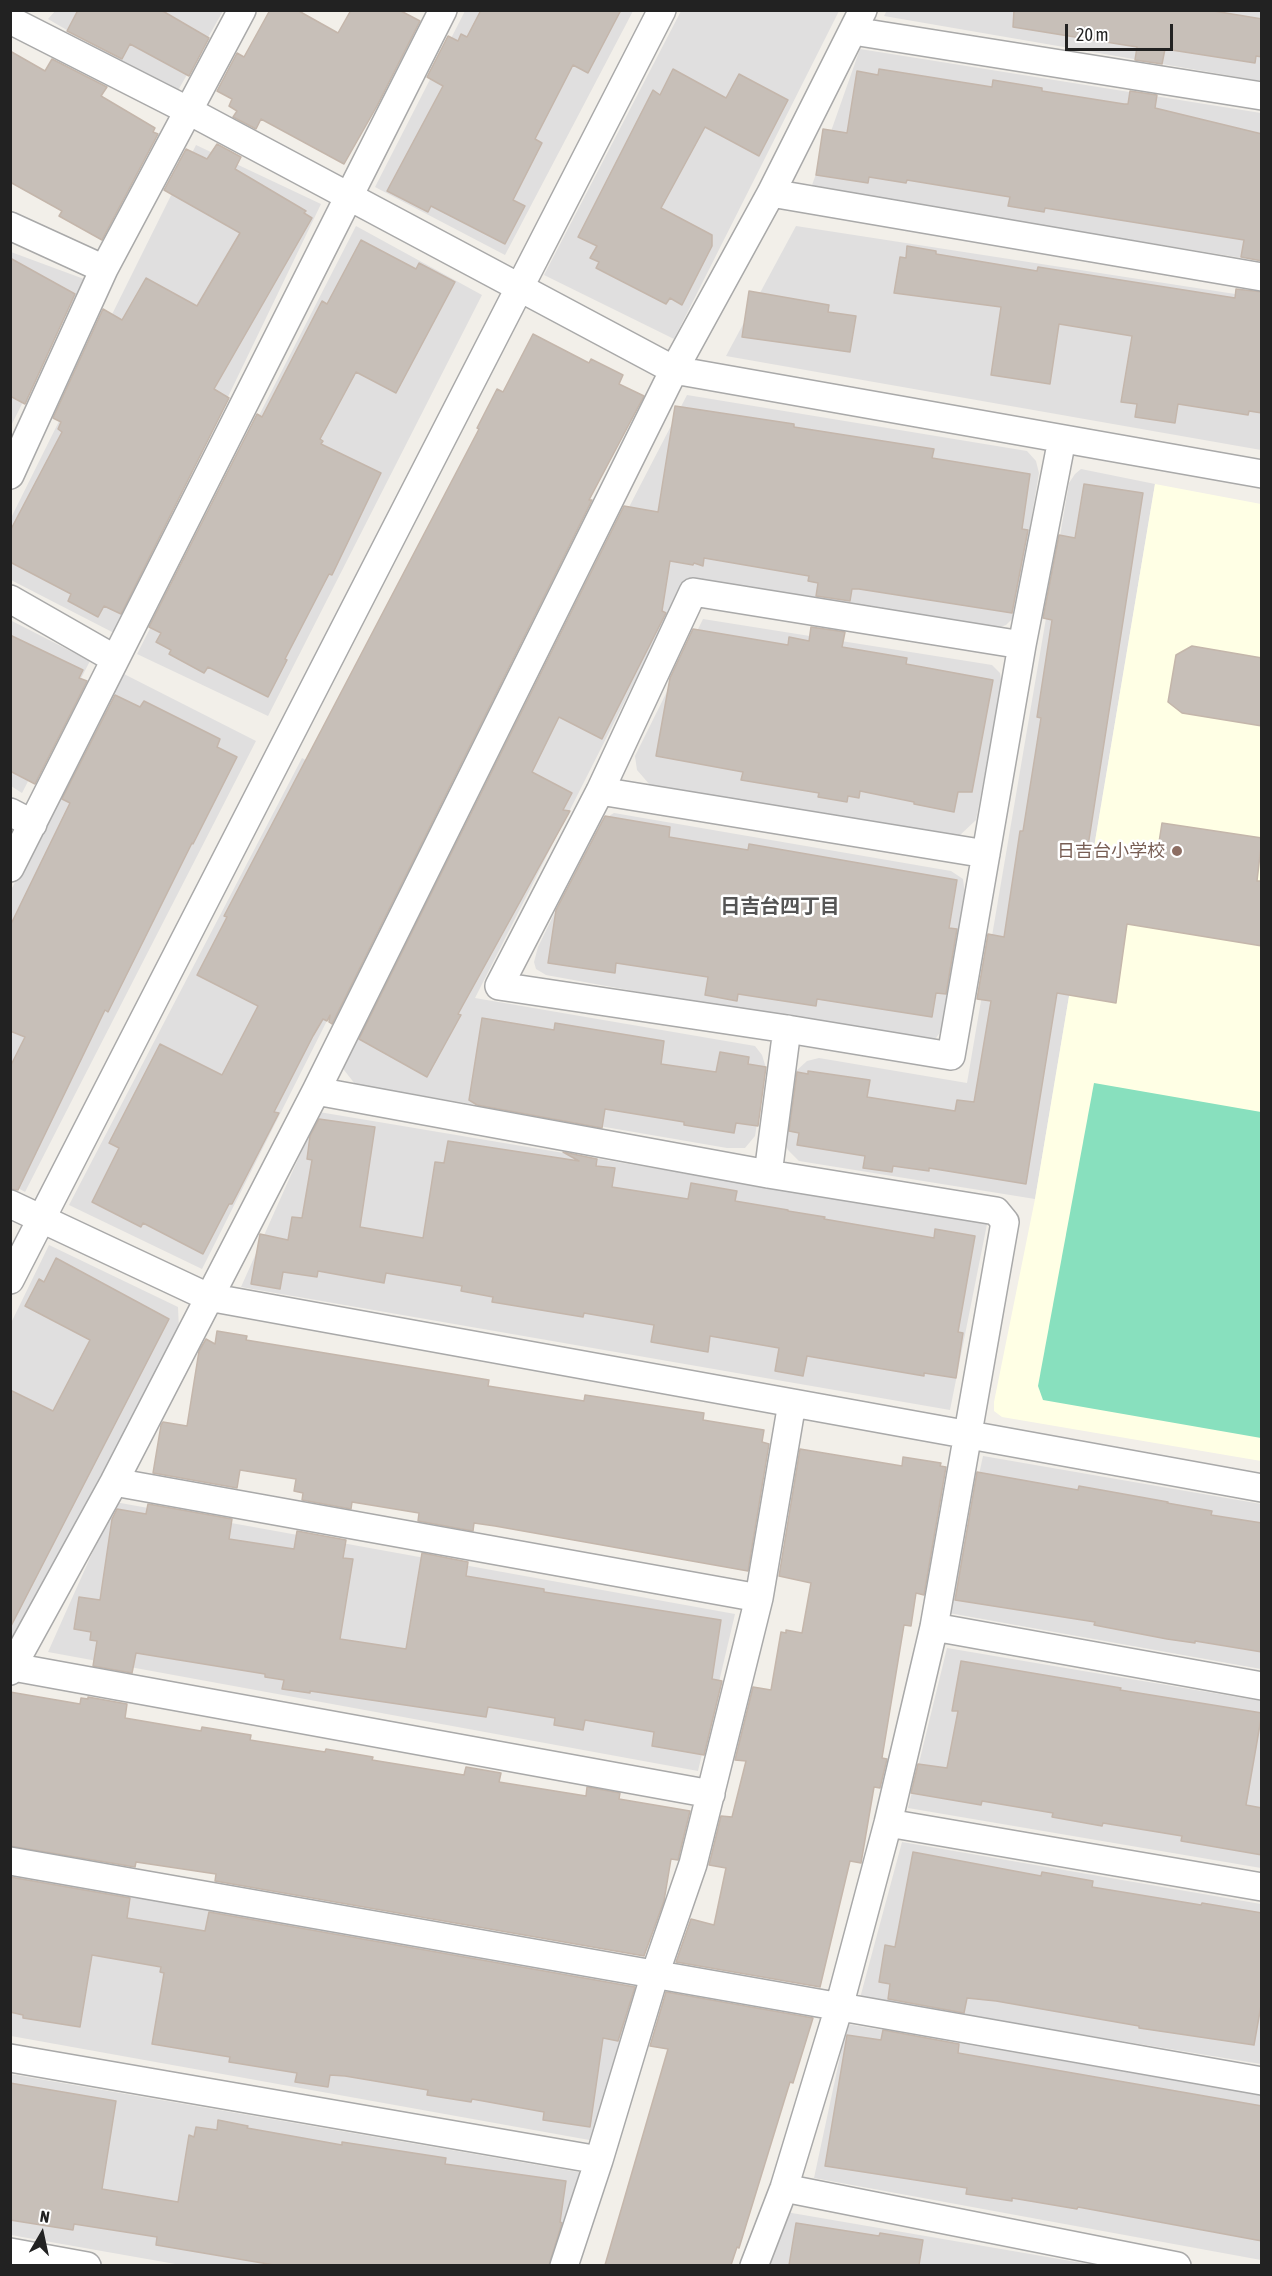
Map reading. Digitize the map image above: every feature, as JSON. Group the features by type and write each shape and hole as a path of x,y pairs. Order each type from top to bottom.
{"street":[{"path":"10,475 104,269 242,10"},
{"path":"10,868 22,818 115,658 442,10"},
{"path":"10,1280 662,10"},
{"path":"18,19 674,370 1262,474"},
{"path":"711,1794 12,1669 114,1482 316,1091 674,370 771,193 858,21 1262,96"},
{"path":"771,193 1262,277"},
{"path":"10,226 104,269"},
{"path":"1022,645 693,592 600,791 498,986 951,1056 1022,645 1062,439"},
{"path":"10,599 115,658"},
{"path":"600,791 986,854"},
{"path":"768,1174 787,1029"},
{"path":"316,1091 768,1174 996,1211 1005,1222 934,1627 888,1823 839,2007 784,2188 754,2265"},
{"path":"10,1204 208,1297 1262,1488"},
{"path":"564,2265 599,2160 655,1974 693,1864 759,1598 792,1403"},
{"path":"114,1482 759,1598"},
{"path":"934,1627 1262,1686"},
{"path":"888,1823 1262,1887"},
{"path":"10,1861 1262,2081"},
{"path":"10,2058 599,2160"},
{"path":"784,2188 1177,2265"},
{"path":"10,2252 87,2265"}],"shaded area":[{"path":"56,10 223,11 176,94 48,19"},
{"path":"887,10 1261,11 1261,81 884,16"},
{"path":"465,11 633,11 505,255 375,187"},
{"path":"681,11 839,11 674,339 544,275"},
{"path":"860,49 1261,113 1261,261 811,188"},
{"path":"196,145 321,204 114,633 11,580 10,520"},
{"path":"356,226 482,295 268,716 137,654"},
{"path":"796,226 1261,298 1261,450 726,356"},
{"path":"11,252 84,279 11,426"},
{"path":"687,395 1027,451 1036,461 1039,473 1015,616 1006,625 992,630 687,578 475,998 755,1046 762,1055 766,1068 755,1136 745,1148 727,1148 355,1084 344,1070 344,1058"},
{"path":"1081,469 1155,484 1035,1199 799,1161 788,1150 784,1141 796,1071 807,1061 819,1058 967,1083 1069,483"},
{"name":"日吉台小学校","path":"1155,484 1261,504 1261,1461 1002,1417 994,1411 1035,1199"},
{"path":"703,619 992,665 1000,673 1002,685 976,820 959,836 650,785 637,770 635,756"},
{"path":"10,620 90,661 22,793 11,786"},
{"path":"122,673 256,741 25,1192 11,1184 10,892"},
{"path":"302,758 426,824 202,1269 69,1205"},
{"path":"614,813 951,871 963,879 965,896 943,1028 936,1038 924,1044 546,975 536,969 534,962 538,947 599,822"},
{"path":"319,1112 987,1224 950,1410 241,1287"},
{"path":"49,1245 178,1307 179,1330 11,1648 11,1323"},
{"path":"983,1456 1261,1504 1261,1669 949,1613"},
{"path":"115,1502 735,1614 698,1771 48,1652"},
{"path":"947,1648 1261,1701 1261,1868 908,1808"},
{"path":"902,1842 1261,1904 1261,2064 860,1998"},
{"path":"10,1874 639,1987 595,2141 11,2036"},
{"path":"847,2024 1261,2095 1261,2260 814,2178"},
{"path":"10,2074 584,2173 550,2265 181,2265 11,2235"},
{"path":"786,2212 1094,2265 769,2266"}],"green space":[{"path":"1094,1083 1261,1112 1261,1438 1043,1400 1038,1386"}],"building":[{"path":"78,10 161,10 209,38 189,76 130,44 122,59 67,31"},
{"path":"270,10 297,10 338,33 351,10 399,10 420,21 377,106 344,164 261,119 256,129 233,117 237,111 229,106 232,99 217,91 237,53 244,57"},
{"path":"481,10 621,10 588,73 573,65 535,139 542,143 513,200 525,206 505,244 431,206 428,212 387,191 443,86 427,77 448,36 458,41 461,34 467,37"},
{"path":"1014,10 1208,10 1262,19 1262,57 1256,56 1255,63 1165,49 1162,64 1135,60 1137,47 1013,27"},
{"path":"10,51 45,71 52,59 107,87 101,96 155,128 153,132 158,134 102,240 59,216 62,211 10,182"},
{"path":"673,69 726,98 739,74 788,100 759,156 705,127 661,208 712,235 712,246 682,305 670,298 666,304 596,268 599,262 590,258 597,246 578,237 653,90 660,95"},
{"path":"879,69 992,87 993,80 1042,88 1042,91 1124,104 1128,104 1130,91 1157,95 1155,108 1262,134 1262,261 1241,257 1244,240 1045,208 1044,212 1008,206 1010,197 907,180 906,183 869,177 868,183 816,175 823,129 847,133 857,71 878,75"},
{"path":"217,144 241,157 235,169 306,211 304,213 312,218 214,389 229,398 121,614 104,606 98,617 68,601 71,594 10,562 10,531 62,432 58,429 61,422 53,418 103,309 122,320 146,278 197,306 240,233 164,190 186,149 207,159"},
{"path":"361,240 416,269 419,263 455,282 396,393 356,372 320,439 323,441 321,444 381,473 332,575 329,574 268,697 208,667 204,673 169,654 171,650 156,642 161,633 149,627 257,414 262,417 322,301 327,304"},
{"path":"907,246 936,251 936,254 1037,271 1038,267 1235,298 1236,289 1262,292 1262,413 1249,411 1248,415 1178,404 1175,423 1135,417 1137,404 1121,402 1132,336 1059,324 1050,384 991,375 1001,307 894,293 900,257 906,258"},
{"path":"10,258 75,294 25,404 10,396"},
{"path":"749,291 829,305 828,312 856,316 850,352 742,337"},
{"path":"533,334 589,363 591,359 623,375 619,384 644,396 589,500 592,500 332,1024 329,1022 330,1015 327,1021 323,1019 313,1036 274,1112 279,1113 232,1204 229,1204 203,1254 143,1223 141,1227 92,1202 119,1148 109,1143 160,1044 222,1075 258,1006 197,975 227,917 224,916 479,429 477,428 497,389 503,392"},
{"path":"675,406 934,449 932,458 1030,474 1022,529 1028,530 1012,613 859,589 852,589 850,601 816,596 818,583 808,581 809,576 704,558 703,566 670,561 662,611 666,613 602,739 559,717 532,772 572,793 563,810 570,811 458,1014 461,1015 427,1077 359,1039 624,506 658,512"},
{"path":"1084,484 1143,493 1088,846 1157,855 1162,823 1262,838 1257,881 1262,881 1262,946 1127,924 1116,1003 1057,993 1026,1184 929,1168 929,1171 893,1166 892,1172 863,1168 865,1156 797,1145 799,1133 789,1131 797,1072 808,1074 808,1071 870,1080 867,1097 955,1111 957,1100 974,1102 991,1001 977,999 988,934 1004,937 1020,831 1023,831 1041,718 1037,717 1052,620 1043,618 1059,535 1075,538"},
{"path":"811,627 845,632 842,647 907,658 906,664 993,680 972,792 958,792 954,812 860,791 859,798 848,796 847,802 818,797 819,793 741,780 743,772 656,756 670,678 693,629 788,645 789,637 809,641"},
{"path":"10,635 83,670 79,678 87,681 35,784 10,771"},
{"path":"1192,646 1262,658 1262,726 1182,713 1168,702 1176,655"},
{"path":"115,695 140,707 144,701 220,739 217,747 237,757 108,1012 105,1010 18,1190 10,1189 10,1067 25,1037 10,1031 10,926 70,803 62,799"},
{"path":"605,816 670,827 669,837 748,850 749,844 957,880 949,928 957,929 946,994 936,993 932,1017 817,999 816,1006 738,994 737,1001 705,995 708,977 616,963 615,973 548,963 556,910"},
{"path":"482,1018 554,1030 555,1023 664,1041 661,1064 716,1072 720,1052 749,1057 748,1064 766,1067 758,1126 736,1123 734,1133 605,1109 602,1128 477,1105 469,1100"},
{"path":"319,1119 375,1127 360,1227 423,1238 435,1162 444,1163 448,1141 579,1161 563,1152 597,1159 596,1166 615,1168 612,1187 688,1199 691,1183 737,1191 735,1201 825,1217 824,1219 934,1238 935,1229 975,1236 958,1332 963,1333 956,1378 924,1373 924,1376 807,1356 803,1376 775,1371 779,1348 710,1336 708,1352 651,1342 654,1325 584,1313 583,1317 492,1302 493,1297 461,1291 462,1286 386,1273 384,1283 318,1271 317,1277 283,1272 280,1289 251,1284 260,1234 288,1240 292,1217 302,1218 312,1160 307,1159 310,1136"},
{"path":"56,1258 169,1319 10,1628 10,1390 53,1411 90,1340 25,1306 39,1279 44,1282"},
{"path":"217,1331 247,1336 246,1340 489,1380 488,1386 584,1401 585,1395 704,1413 703,1420 764,1430 762,1442 769,1444 748,1571 495,1526 474,1523 473,1531 418,1521 419,1513 352,1502 351,1509 302,1500 303,1493 294,1491 296,1479 240,1470 237,1488 153,1473 161,1425 163,1422 187,1426 199,1351 206,1339 215,1344"},
{"path":"800,1449 902,1466 903,1457 941,1463 940,1466 946,1467 924,1595 916,1593 911,1626 904,1625 882,1758 887,1759 880,1788 874,1787 861,1863 850,1861 820,1987 676,1962 691,1919 714,1925 726,1868 709,1865 721,1816 732,1817 746,1761 735,1760 753,1687 771,1690 781,1632 786,1633 786,1630 802,1633 811,1583 779,1576"},
{"path":"977,1472 1078,1490 1079,1486 1212,1511 1211,1515 1262,1523 1262,1652 1195,1641 1195,1643 1167,1639 1094,1625 1095,1622 955,1600"},
{"path":"148,1504 232,1519 229,1539 294,1549 297,1531 346,1540 343,1558 353,1559 340,1639 406,1649 422,1553 468,1562 466,1576 544,1589 544,1592 721,1620 712,1679 722,1681 704,1755 652,1746 654,1732 585,1720 583,1730 554,1725 555,1718 488,1707 486,1717 310,1691 310,1693 282,1689 284,1680 265,1677 265,1674 136,1653 132,1673 93,1666 97,1641 90,1640 91,1632 74,1629 79,1597 100,1600 112,1519 117,1509 146,1514"},
{"path":"961,1661 1262,1713 1246,1805 1262,1808 1262,1855 1181,1841 1182,1836 1052,1817 1053,1813 982,1801 981,1805 911,1793 918,1764 947,1768 958,1711 952,1711"},
{"path":"10,1692 80,1704 81,1698 88,1699 88,1697 127,1704 125,1718 201,1731 202,1727 251,1735 250,1740 325,1752 326,1749 373,1757 372,1760 464,1775 466,1767 501,1773 499,1782 586,1796 587,1787 620,1793 619,1799 690,1811 678,1860 671,1859 664,1901 644,1956 215,1881 216,1874 136,1862 135,1867 10,1846"},
{"path":"913,1852 1041,1876 1042,1872 1093,1881 1092,1887 1262,1913 1262,2000 1254,2045 1139,2028 1139,2026 996,2001 967,1998 964,2013 888,1999 890,1984 879,1982 885,1945 895,1947"},
{"path":"10,1877 130,1898 127,1918 205,1931 209,1912 635,1987 618,2041 603,2038 590,2127 543,2120 544,2112 472,2099 471,2102 427,2095 428,2090 345,2076 330,2075 328,2087 295,2082 297,2073 229,2062 230,2057 152,2044 164,1973 160,1972 161,1967 92,1955 80,2027 23,2018 23,2015 10,2012"},
{"path":"666,1992 813,2018 793,2083 790,2082 739,2248 737,2247 731,2265 605,2265 668,2049 650,2046"},
{"path":"883,2030 959,2044 958,2053 1262,2106 1262,2241 1078,2207 1077,2209 1012,2198 1012,2201 966,2194 967,2188 825,2166 847,2035 881,2040"},
{"path":"10,2083 116,2101 102,2189 178,2202 189,2135 194,2137 196,2127 217,2130 218,2120 248,2126 247,2128 342,2145 342,2142 446,2158 445,2164 566,2181 560,2222 562,2223 549,2265 274,2265 156,2245 157,2237 74,2224 73,2230 10,2220"},
{"path":"796,2223 879,2236 880,2233 923,2240 919,2265 789,2265"}],"place":[{"name":"日吉台小学校","path":"1177,851"}],"district":[{"name":"日吉台四丁目","path":"780,907"}]}
